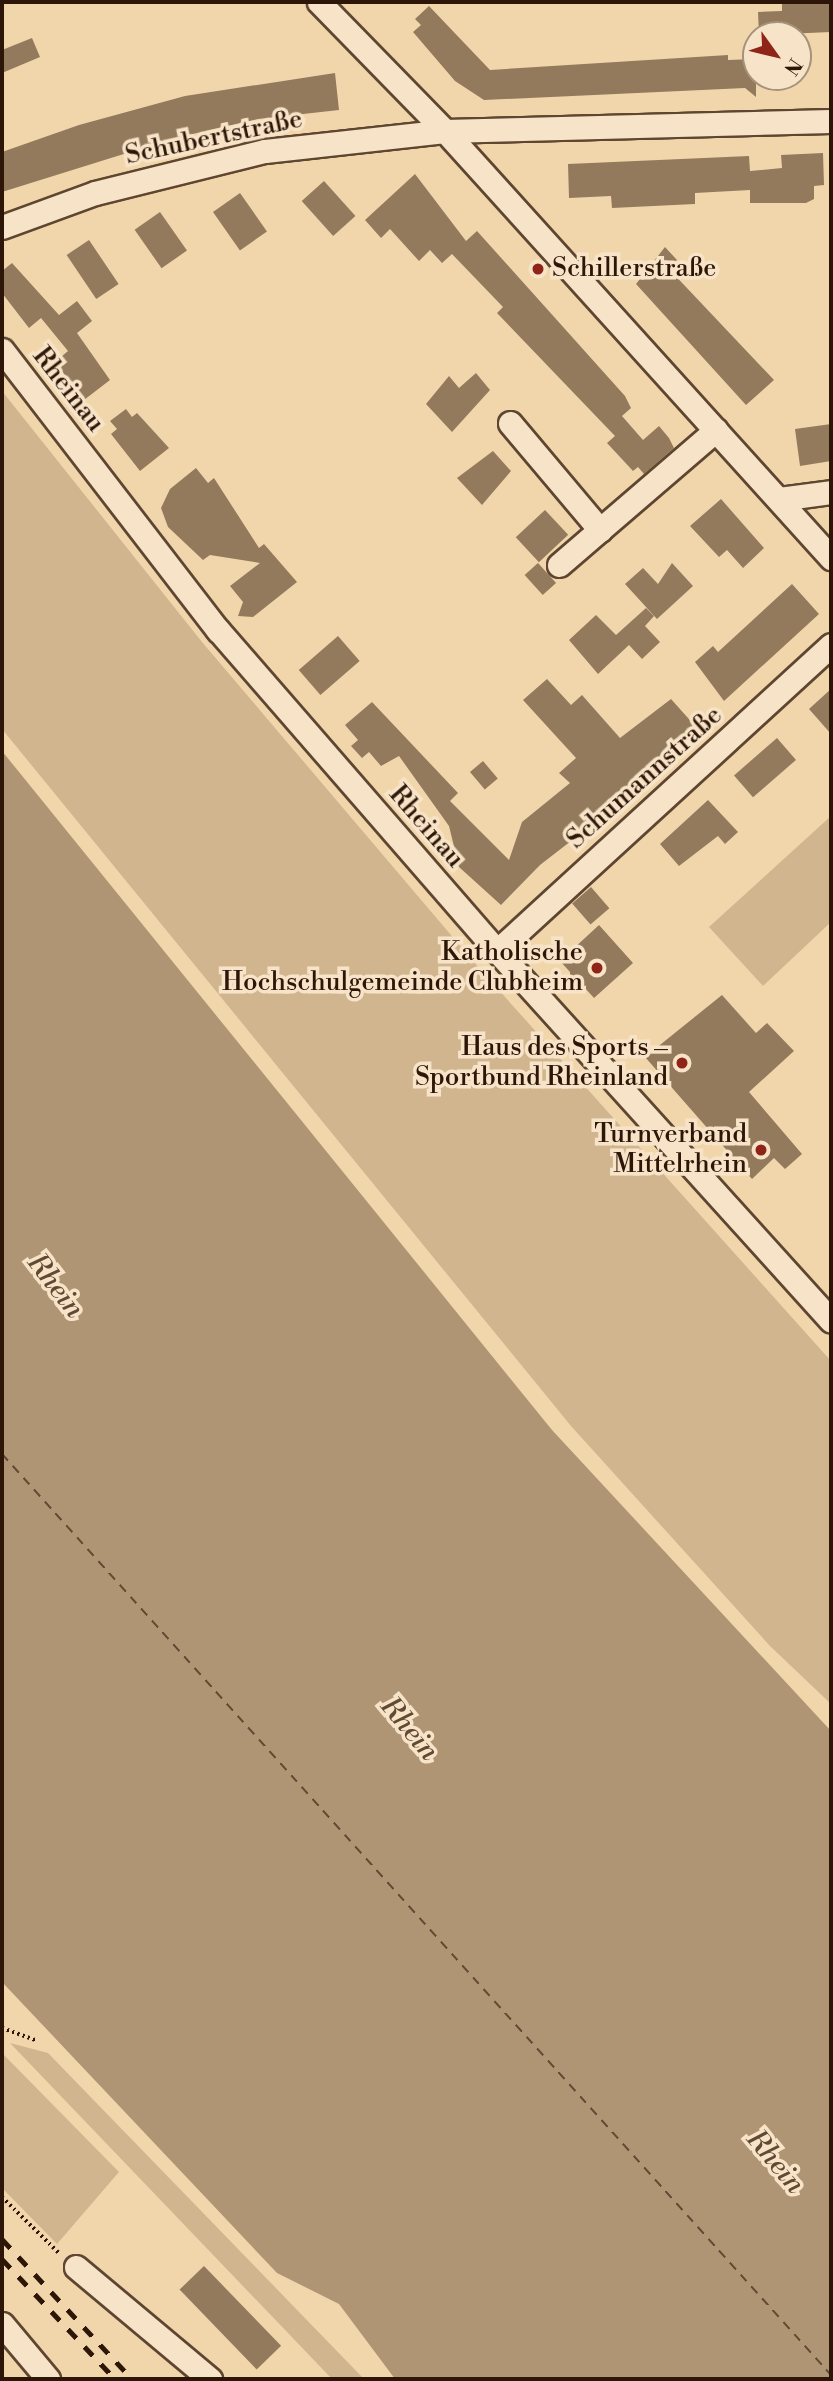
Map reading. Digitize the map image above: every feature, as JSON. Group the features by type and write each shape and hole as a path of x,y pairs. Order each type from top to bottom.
{"street":[{"path":"319,2 445,131 831,558"},
{"name":"Schubertstraße","path":"2,227 181,168 265,150 445,131 831,121"},
{"name":"Rheinau","path":"2,351 218,630 497,951 831,1320"},
{"path":"510,423 600,530"},
{"path":"559,565 716,430"},
{"path":"779,499 831,492"},
{"name":"Schumannstraße","path":"497,951 831,645"},
{"path":"76,2267 210,2379"},
{"path":"2,2324 48,2379"}],"path":[{"path":"2,2028 38,2041"},
{"path":"2,2197 76,2267"}],"shaded area":[{"path":"2,391 202,642 479,968 831,1361 831,1704 770,1646 571,1426 2,729"},
{"path":"831,816 831,922 763,986 709,927"},
{"path":"10,2043 48,2053 364,2379 332,2379"},
{"path":"2,2053 119,2172 57,2244 2,2188"}],"water":[{"name":"Rhein","path":"2,751 552,1430 831,1731 831,2379 395,2379 339,2304 277,2273 2,1982"}],"building":[{"path":"831,2 831,32 812,33 812,21 758,21 758,12 782,11 782,3"},
{"path":"429,6 490,70 728,55 728,60 742,60 742,88 484,100 455,81 413,32 421,25 415,19"},
{"path":"32,38 40,57 2,73 2,50"},
{"path":"335,73 339,110 258,119 175,138 2,192 2,152 79,125 185,96"},
{"path":"823,153 824,185 814,186 814,199 806,203 750,203 750,190 695,193 695,204 612,208 611,196 569,198 568,164 749,156 750,171 782,168 781,155"},
{"path":"415,174 466,241 477,231 625,396 631,408 622,416 643,440 659,426 669,438 674,448 644,474 638,467 633,471 607,443 615,436 497,313 503,307 452,254 442,263 430,250 419,261 390,229 381,238 365,220"},
{"path":"324,181 355,216 333,236 302,201"},
{"path":"240,193 267,232 240,250 213,212"},
{"path":"160,212 187,251 162,268 135,230"},
{"path":"89,240 119,284 96,299 67,255"},
{"path":"665,247 677,260 668,268 774,380 746,405 636,284"},
{"path":"12,263 59,315 77,301 92,321 77,333 110,380 84,400 55,362 68,351 41,318 29,328 2,293 2,271"},
{"path":"476,373 490,390 452,432 426,404 449,376 459,388"},
{"path":"126,409 132,417 137,413 169,448 140,471 111,434 117,429 110,421"},
{"path":"831,424 831,461 800,466 795,429"},
{"path":"493,451 511,471 482,505 457,478"},
{"path":"196,468 208,483 214,478 259,548 264,544 297,582 253,617 238,616 243,602 230,586 260,563 210,555 203,560 168,527 161,508 170,489"},
{"path":"721,499 764,548 743,568 727,550 719,557 690,526"},
{"path":"545,510 568,535 539,562 516,537"},
{"path":"538,563 556,583 543,595 525,575"},
{"path":"672,563 693,586 657,619 625,584 643,568 658,584"},
{"path":"792,584 819,614 724,701 695,662 713,646 718,652"},
{"path":"646,608 654,616 645,626 660,642 642,659 629,645 598,674 569,640 596,615 616,635"},
{"path":"338,636 360,661 320,695 299,670"},
{"path":"547,679 571,705 582,695 620,738 671,699 696,727 649,769 653,774 642,786 540,865 501,905 459,867 449,826 399,756 381,766 369,752 362,758 351,746 358,740 345,725 372,702 458,793 450,801 509,860 522,822 570,783 559,773 576,758 523,700"},
{"path":"831,689 831,734 809,709"},
{"path":"777,738 796,760 753,797 734,775"},
{"path":"483,761 498,779 485,790 470,772"},
{"path":"708,800 738,832 725,844 718,836 679,866 660,844"},
{"path":"591,887 609,908 591,925 572,903"},
{"name":"Katholische Hochschulgemeinde Clubheim","path":"599,925 633,963 594,998 584,987 570,985 570,972 560,961"},
{"path":"722,995 756,1033 767,1023 794,1051 749,1092 802,1154 785,1169 774,1158 752,1179 645,1057"},
{"path":"204,2266 281,2346 257,2369 180,2290"}],"ferry route":[{"path":"2,1454 831,2375"}],"railway":[{"path":"2,2239 132,2379"},
{"path":"2,2259 115,2379"}],"place":[{"name":"Schillerstraße","path":"538,269"},
{"name":"Katholische Hochschulgemeinde Clubheim","path":"597,968"},
{"name":"Haus des Sports – Sportbund Rheinland","path":"682,1063"},
{"name":"Turnverband Mittelrhein","path":"761,1150"}]}
